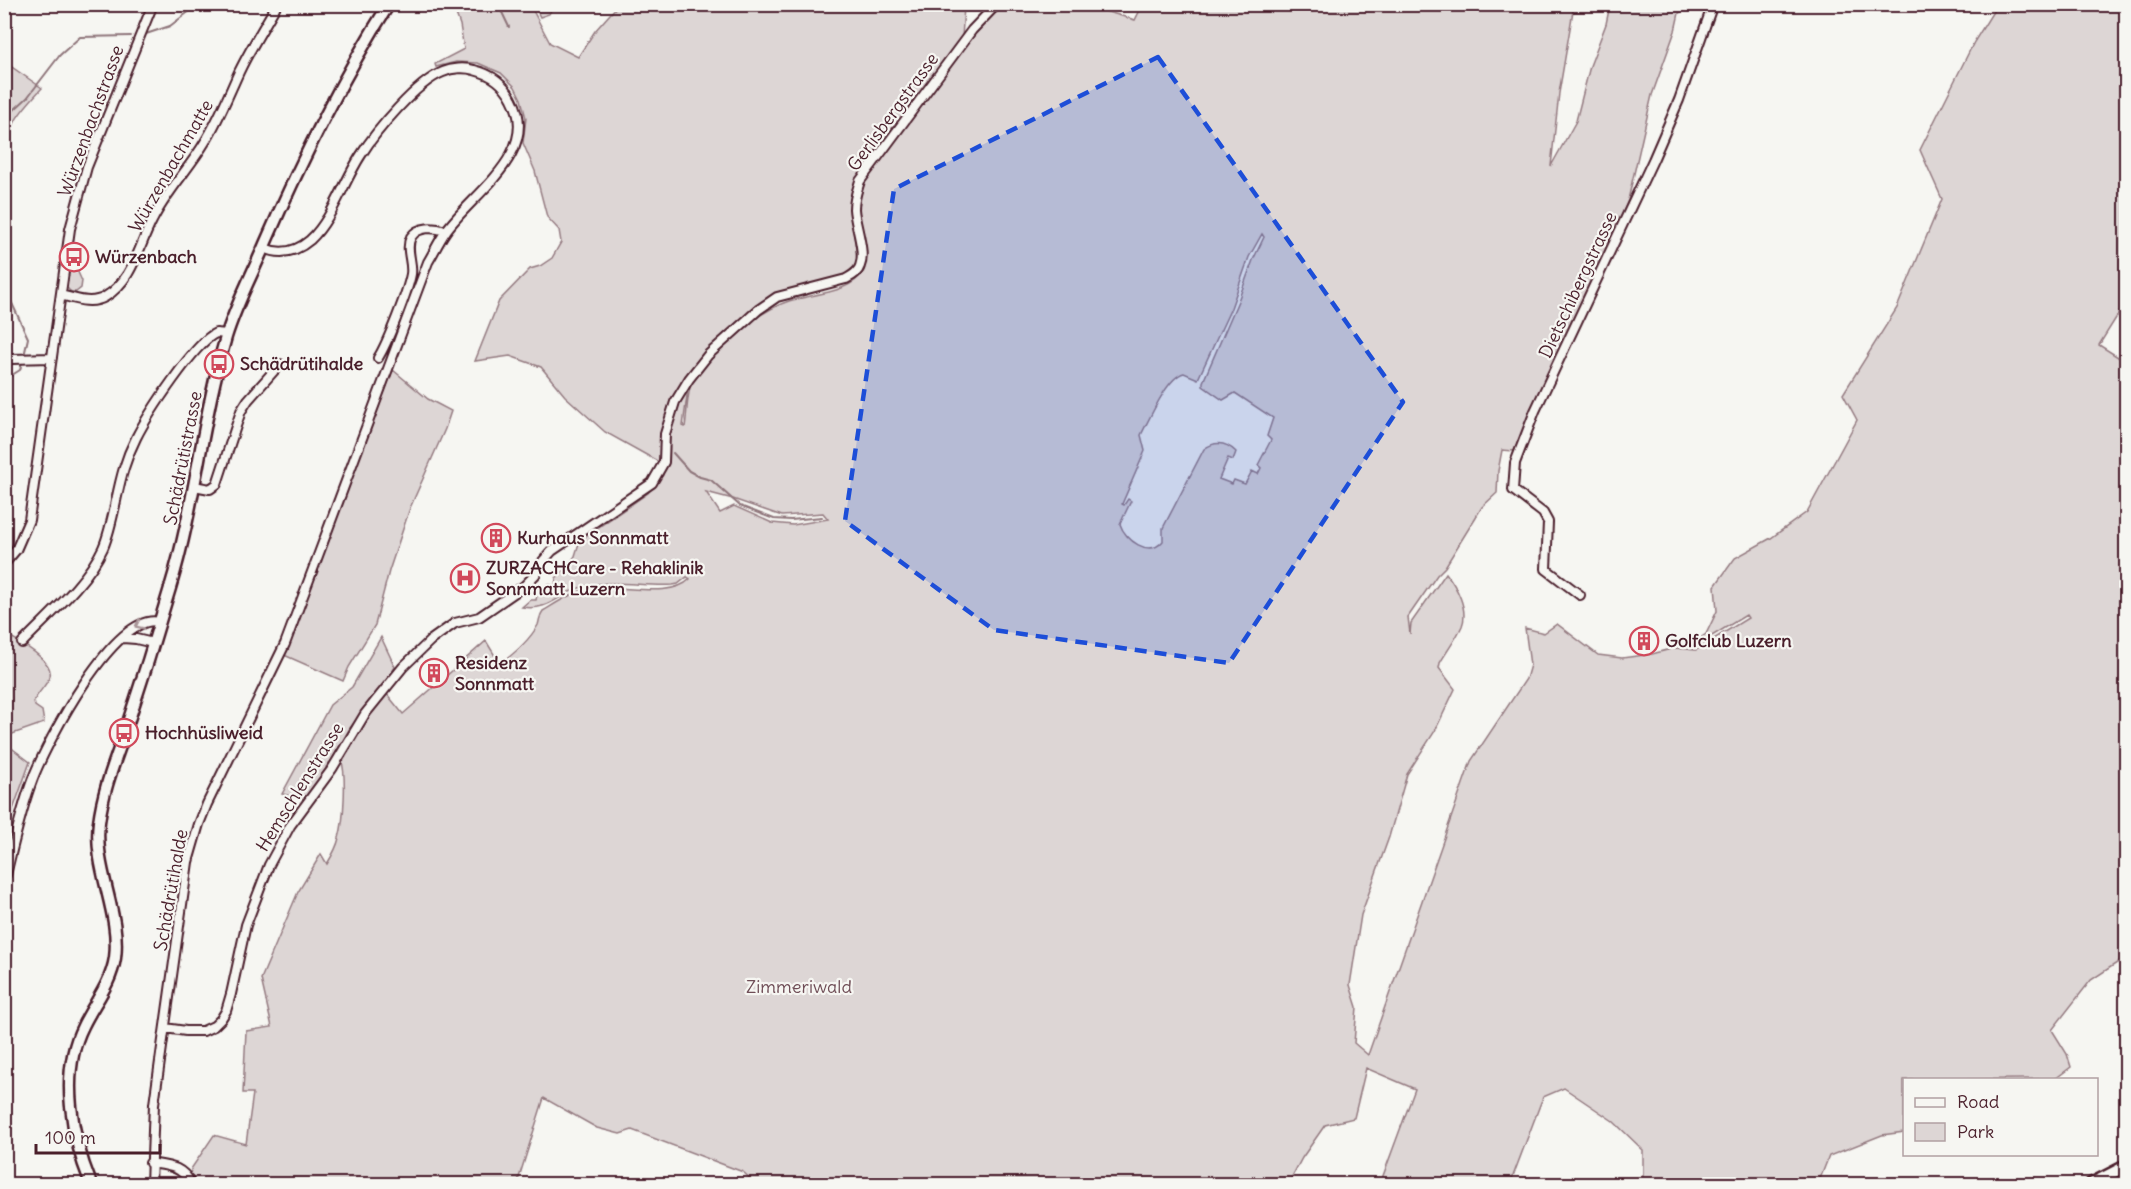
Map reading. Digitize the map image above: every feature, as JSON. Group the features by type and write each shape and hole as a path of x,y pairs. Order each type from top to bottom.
{"main road":[{"name":"Schädrütistrasse","path":"91,1185 79,1150 74,1123 71,1071 72,1057 78,1038 105,988 114,962 114,928 98,851 103,801 115,756 182,548 215,382 227,334 240,299 317,129 389,4"},
{"path":"2091,1185 2127,1166"}],"street":[{"name":"Würzenbachstrasse","path":"4,564 16,550 29,520 70,229 87,167 153,4"},
{"name":"Würzenbachmatte","path":"61,295 87,302 98,300 123,281 130,271 152,220 190,167 217,123 240,70 277,4"},
{"name":"Gerlisbergstrasse","path":"660,471 664,462 665,434 675,402 688,379 708,355 758,309 777,297 846,279 860,267 862,257 854,211 855,195 861,181 972,30 997,4"},
{"name":"Dietschibergstrasse","path":"1580,595 1546,569 1548,522 1543,513 1513,490 1515,463 1535,411 1653,160 1713,4"},
{"name":"Schädrütihalde","path":"151,1185 150,1163 154,1104 188,862 199,824 285,644 417,286 428,262 446,231 492,182 513,152 517,138 518,116 508,91 499,81 485,72 470,69 443,72 430,79 395,112 361,154 325,223 311,239 287,252 273,252 264,248"},
{"path":"378,358 409,283 412,265 409,254 412,236 419,230 435,228 446,231"},
{"path":"22,643 79,583 103,548 125,466 136,438 146,422 203,342 216,333 227,334"},
{"path":"4,362 11,359 52,358"},
{"path":"194,486 207,489 217,484 243,407 280,364"},
{"name":"Hemschlenstrasse","path":"165,1028 203,1031 214,1026 221,1019 231,994 246,925 255,896 280,842 332,769 365,714 408,662 431,640 455,623 480,617 524,586 552,551 643,490 652,483 660,471"},
{"path":"6,875 16,831 29,792 51,739 69,705 108,652 126,632 141,623 154,620 159,622"},
{"path":"123,638 153,643"},
{"path":"150,1163 173,1166 184,1172 191,1185"}],"highlighted area":[{"path":"1158,57 1403,402 1229,663 994,630 845,521 894,189"}],"green space":[{"name":"Zimmeriwald","path":"1143,4 1574,5 1559,93 1551,166 1576,121 1590,66 1606,24 1610,5 1692,5 1679,13 1675,31 1652,95 1628,200 1604,258 1514,451 1502,450 1497,493 1482,507 1445,567 1408,617 1410,634 1411,623 1446,573 1454,584 1464,612 1462,626 1439,668 1455,689 1435,731 1407,774 1389,837 1361,915 1350,985 1357,1007 1354,1043 1368,1055 1471,761 1526,679 1530,665 1525,628 1544,633 1557,624 1598,655 1622,658 1675,648 1696,650 1748,618 1746,615 1707,639 1693,643 1706,634 1717,611 1715,586 1735,558 1771,538 1807,512 1857,420 1843,394 1897,308 1942,199 1920,150 1974,42 1997,5 2126,5 2126,302 2099,345 2126,362 2126,957 2091,980 2052,1030 2067,1054 2071,1067 2056,1078 1903,1078 1903,1132 1882,1135 1829,1156 1818,1184 1643,1184 1643,1150 1613,1121 1564,1088 1543,1097 1510,1184 1380,1184 1415,1089 1366,1068 1354,1118 1325,1125 1302,1158 1288,1184 756,1184 743,1172 632,1130 620,1134 597,1128 544,1098 517,1184 194,1184 190,1175 191,1169 214,1135 246,1144 253,1093 243,1093 246,1031 272,1027 261,979 298,892 321,854 327,864 337,845 344,798 341,759 361,723 386,693 403,714 486,641 500,664 530,636 538,625 543,611 571,595 583,590 601,588 670,589 690,579 687,577 673,585 614,583 590,585 571,591 546,605 522,607 530,600 536,600 537,594 548,584 555,586 556,578 575,556 580,540 648,493 663,475 668,428 678,402 688,388 683,426 685,427 690,386 699,371 722,346 749,323 777,306 830,292 858,278 865,264 857,207 860,189 971,35 1000,5 1099,5 1098,9 1135,20","holes":["1262,234 1264,237 1203,382 1203,386 1223,400 1235,393 1273,418 1267,436 1271,440 1258,465 1261,468 1258,474 1252,471 1245,484 1234,480 1232,484 1219,479 1228,458 1233,460 1236,452 1221,443 1208,446 1204,449 1163,528 1163,541 1151,548 1138,545 1127,536 1120,524 1131,501 1128,499 1124,505 1122,504 1145,451 1141,435 1171,382 1184,373 1198,379 1231,308 1249,257","706,492 782,516 823,513 828,519 793,525 772,523 734,506 720,513"]},
{"path":"461,5 530,5 550,43 578,57 595,31 618,5 964,5 962,39 863,169 856,182 852,194 851,216 857,265 844,277 758,306 708,350 683,382 673,400 659,462 605,432 565,396 541,367 510,356 475,361 499,301 530,269 552,258 561,242 559,230 547,217 535,171 523,143 526,118 515,87 501,73 478,63 456,62 436,67 435,64 464,49 455,11"},
{"path":"534,5 554,5 549,14 540,17"},
{"path":"5,58 9,65 42,88 16,120 9,136 5,159"},
{"path":"69,258 74,263 70,265 73,272 77,270 82,281 81,288 76,292 71,292 66,287"},
{"path":"393,370 428,399 451,411 410,508 389,571 375,625 343,681 284,655 284,653"},
{"path":"11,637 42,659 50,670 50,676 34,701 35,706 42,711 44,723 4,737 5,666"},
{"path":"381,637 395,667 388,679 350,728 326,767 327,769 307,796 304,799 282,794 330,705 352,687"},
{"path":"5,743 30,762 5,832"}],"waterway":[{"path":"146,34 170,26 199,4"},
{"path":"498,4 509,27"},
{"path":"4,135 11,114 27,98 60,55 80,37 131,36"},
{"path":"4,286 28,338 24,356"},
{"path":"4,380 20,370 22,362"},
{"path":"4,453 8,461 4,479"},
{"path":"673,453 689,471 711,480 740,506 774,519 822,517"}],"place":[{"name":"Würzenbach","path":"74,257"},
{"name":"Schädrütihalde","path":"219,364"},
{"name":"Kurhaus Sonnmatt","path":"496,538"},
{"name":"ZURZACHCare - Rehaklinik Sonnmatt Luzern","path":"465,578"},
{"name":"Golfclub Luzern","path":"1644,641"},
{"name":"Residenz Sonnmatt","path":"434,673"},
{"name":"Hochhüsliweid","path":"124,733"}]}
